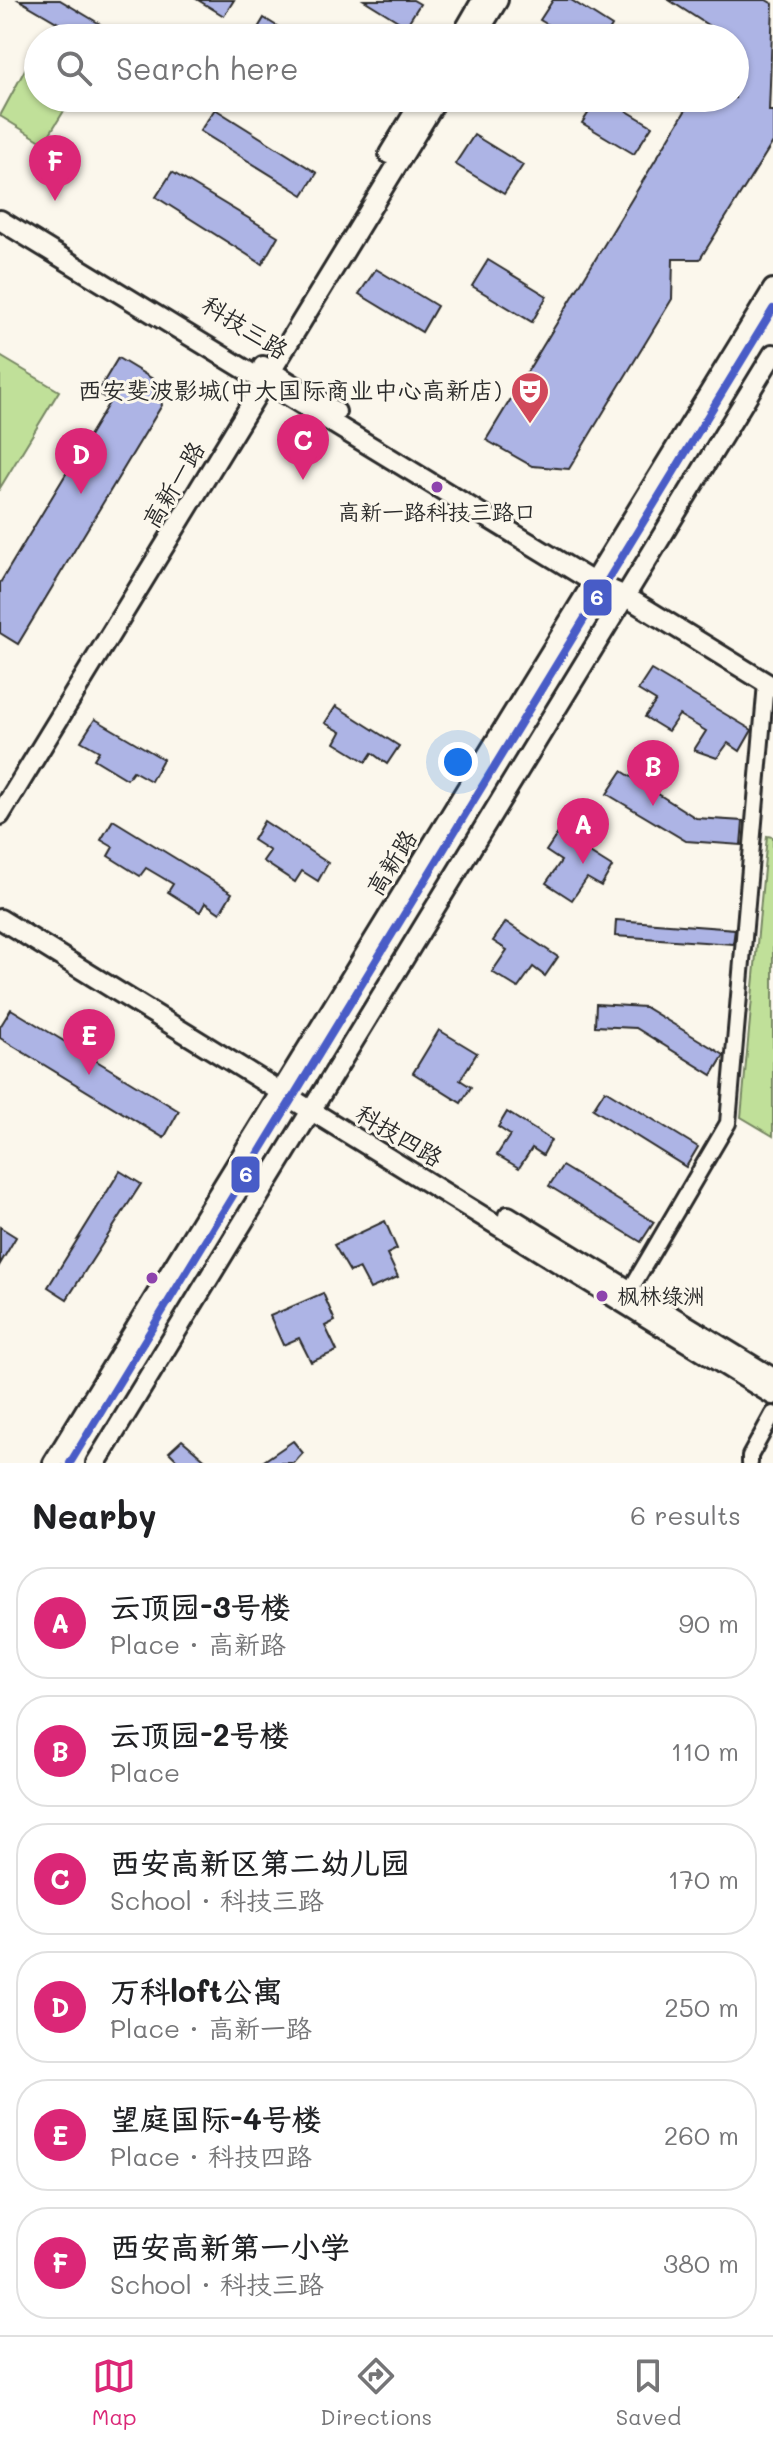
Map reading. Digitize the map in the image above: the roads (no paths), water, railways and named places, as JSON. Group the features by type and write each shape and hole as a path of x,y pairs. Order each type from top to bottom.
{"street":[{"path":"468,24 482,0"},
{"path":"483,24 498,0"},
{"name":"高新一路","path":"0,815 415,112"},
{"name":"高新一路","path":"0,792 429,112"},
{"name":"科技三路","path":"0,207 263,374 769,685"},
{"name":"科技三路","path":"0,220 263,374"},
{"name":"高新路","path":"53,1463 773,289"},
{"path":"96,1463 773,354"},
{"path":"627,1295 728,1123 769,685"},
{"name":"科技四路","path":"0,907 313,1106 627,1295 773,1378"},
{"name":"科技四路","path":"0,919 283,1087"},
{"name":"科技四路","path":"627,1295 773,1395"},
{"path":"750,1463 750,1456 773,1414"}],"metro line":[{"name":"6","path":"70,1463 773,309"}],"place":[{"name":"西安高新第一小学","path":"55,201"},
{"name":"西安斐波影城(中大国际商业中心高新店)","path":"530,425"},
{"name":"西安高新区第二幼儿园","path":"303,480"},
{"name":"高新一路科技三路口","path":"437,487"},
{"name":"万科loft公寓","path":"81,494"},
{"name":"云顶园-2号楼","path":"653,806"},
{"name":"云顶园-3号楼","path":"583,864"},
{"name":"望庭国际-4号楼","path":"89,1075"},
{"name":"枫林绿洲","path":"602,1296"}]}
